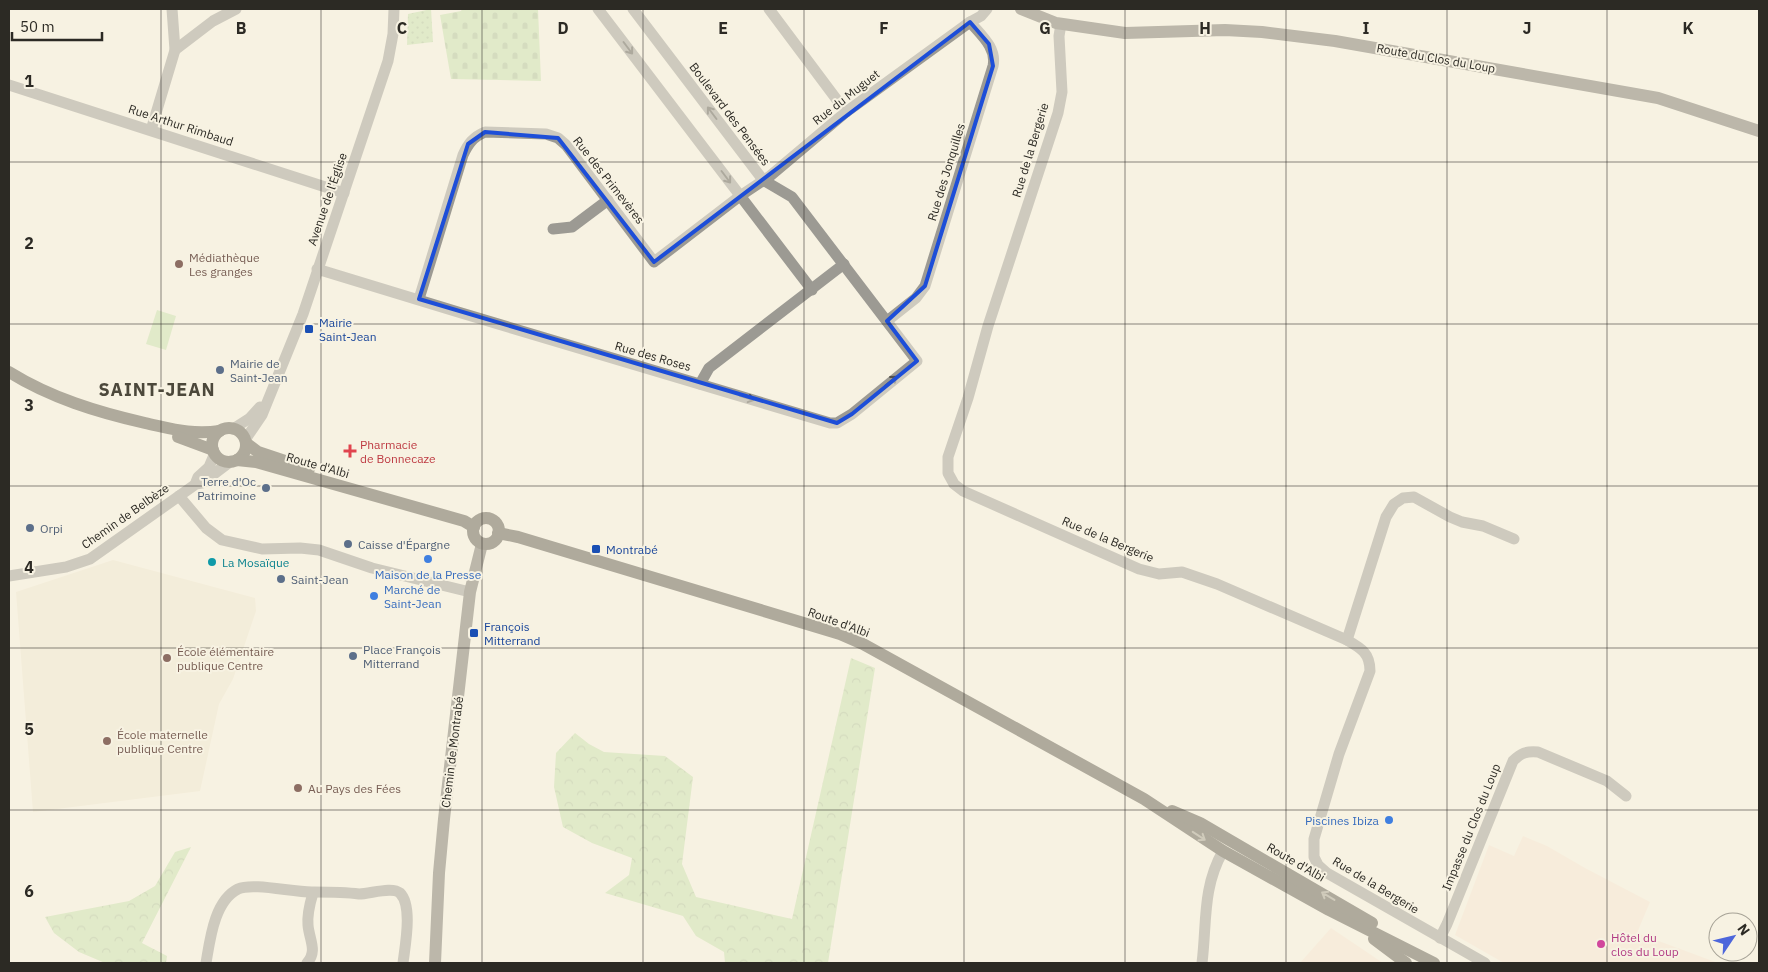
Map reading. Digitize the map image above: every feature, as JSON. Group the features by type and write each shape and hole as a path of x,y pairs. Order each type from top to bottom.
{"main road":[{"path":"9,372 39,390 67,401 207,446 220,459 234,460 243,454 245,442 239,432 226,430 188,433 126,419"},
{"path":"214,452 213,439 226,430"},
{"name":"Route d'Albi","path":"245,442 258,452 277,457 390,500"},
{"name":"Route d'Albi","path":"234,460 256,462 464,521 474,527"},
{"path":"487,518 497,525 498,533 494,541 482,544 475,539 474,527 479,520 487,518"},
{"name":"Route d'Albi","path":"498,533 527,540 840,634 862,644 1144,800 1223,851 1431,962"},
{"name":"Route d'Albi","path":"1144,800 1210,829 1354,912 1431,962"},
{"path":"1351,920 1406,963"}],"street":[{"path":"152,130 175,50 172,9"},
{"path":"175,50 213,21 236,9"},
{"name":"Avenue de l'Église","path":"245,442 262,415 303,314 388,61 393,34 394,9"},
{"path":"598,9 812,290"},
{"name":"Boulevard des Pensées","path":"633,9 763,180 792,197 887,321"},
{"path":"768,9 846,112"},
{"name":"Rue du Muguet","path":"970,22 976,9"},
{"name":"Rue du Muguet","path":"740,196 770,176 846,112 981,16 987,9"},
{"name":"Route du Clos du Loup","path":"1021,9 1059,24 1125,33 1225,30 1262,32 1335,41 1658,98 1759,131"},
{"name":"Rue des Jonquilles","path":"887,321 916,298 925,286 995,59 989,44 970,22"},
{"name":"Rue de la Bergerie","path":"1059,24 1062,92 1058,113 988,326 968,398 948,457 948,473 954,484 963,491 1138,569 1159,574 1182,572 1217,584 1347,640 1366,652 1370,660 1370,671 1336,763 1314,840 1314,857 1318,865 1327,873 1485,963"},
{"name":"Rue Arthur Rimbaud","path":"9,84 344,193"},
{"name":"Rue des Primevères","path":"419,299 463,155 468,144 476,136 485,132 546,134 558,138 566,145 654,262 740,196"},
{"path":"552,229 572,226 608,200"},
{"path":"700,384 709,368 844,264"},
{"name":"Rue des Roses","path":"317,269 818,420 837,423 852,414 917,360 887,321"},
{"name":"Avenue de l'Église","path":"226,430 250,418 270,394"},
{"name":"Chemin de Belbèze","path":"196,484 198,477 209,467 214,452"},
{"name":"Chemin de Belbèze","path":"9,576 66,567 90,559 196,484 202,483 234,460"},
{"path":"179,496 206,528 222,540 262,549 300,548 318,550 372,568 470,592"},
{"path":"1347,640 1386,517 1394,504 1403,498 1414,497 1450,517 1462,522 1483,526 1514,539"},
{"name":"Chemin de Montrabé","path":"435,963 439,873 444,819 470,592 482,544"},
{"name":"Impasse du Clos du Loup","path":"1440,938 1513,761 1520,754 1527,751 1538,752 1607,780 1626,796"},
{"path":"1202,963 1207,893 1216,863 1223,851"},
{"path":"206,963 216,915 238,889 253,887 370,894 389,890 397,891 404,898 407,911 403,963"},
{"path":"307,963 314,949 308,924 313,892"}],"highlighted area":[{"path":"970,22 989,44 993,66 925,286 887,321 917,361 852,414 837,423 419,299 468,144 485,132 558,138 654,262"}],"shaded area":[{"path":"113,560 255,598 256,611 233,679 219,704 200,791 33,812 16,592"},
{"path":"1523,836 1547,846 1650,902 1637,933 1708,959 1708,962 1718,963 1504,963 1455,935 1489,845 1514,856"},
{"path":"1331,928 1383,963 1300,963"}],"green space":[{"path":"431,9 433,42 407,45 408,14"},
{"path":"462,9 538,9 541,81 451,79 440,15 461,11"},
{"path":"157,310 176,316 166,350 146,344"},
{"path":"851,658 875,668 828,963 725,963 724,952 696,936 683,916 605,893 629,875 632,858 592,843 563,827 554,787 556,753 575,733 589,744 604,752 665,756 693,777 682,864 696,897 792,919"},
{"path":"191,847 142,943 167,956 166,963 105,963 79,952 54,933 45,917 129,901 155,886 175,852"}],"place":[{"name":"Médiathèque Les granges","path":"179,264"},
{"name":"Mairie Saint-Jean","path":"309,329"},
{"name":"Mairie de Saint-Jean","path":"220,370"},
{"name":"Pharmacie de Bonnecaze","path":"350,451"},
{"name":"Terre d'Oc Patrimoine","path":"266,488"},
{"name":"Orpi","path":"30,528"},
{"name":"Caisse d'Épargne","path":"348,544"},
{"name":"Montrabé","path":"596,549"},
{"name":"Maison de la Presse","path":"428,559"},
{"name":"La Mosaïque","path":"212,562"},
{"name":"Saint-Jean","path":"281,579"},
{"name":"Marché de Saint-Jean","path":"374,596"},
{"name":"François Mitterrand","path":"474,633"},
{"name":"Place François Mitterrand","path":"353,656"},
{"name":"École élémentaire publique Centre","path":"167,658"},
{"name":"École maternelle publique Centre","path":"107,741"},
{"name":"Au Pays des Fées","path":"298,788"},
{"name":"Piscines Ibiza","path":"1389,820"},
{"name":"Hôtel du clos du Loup","path":"1601,944"}],"district":[{"name":"SAINT-JEAN","path":"157,389"}]}
